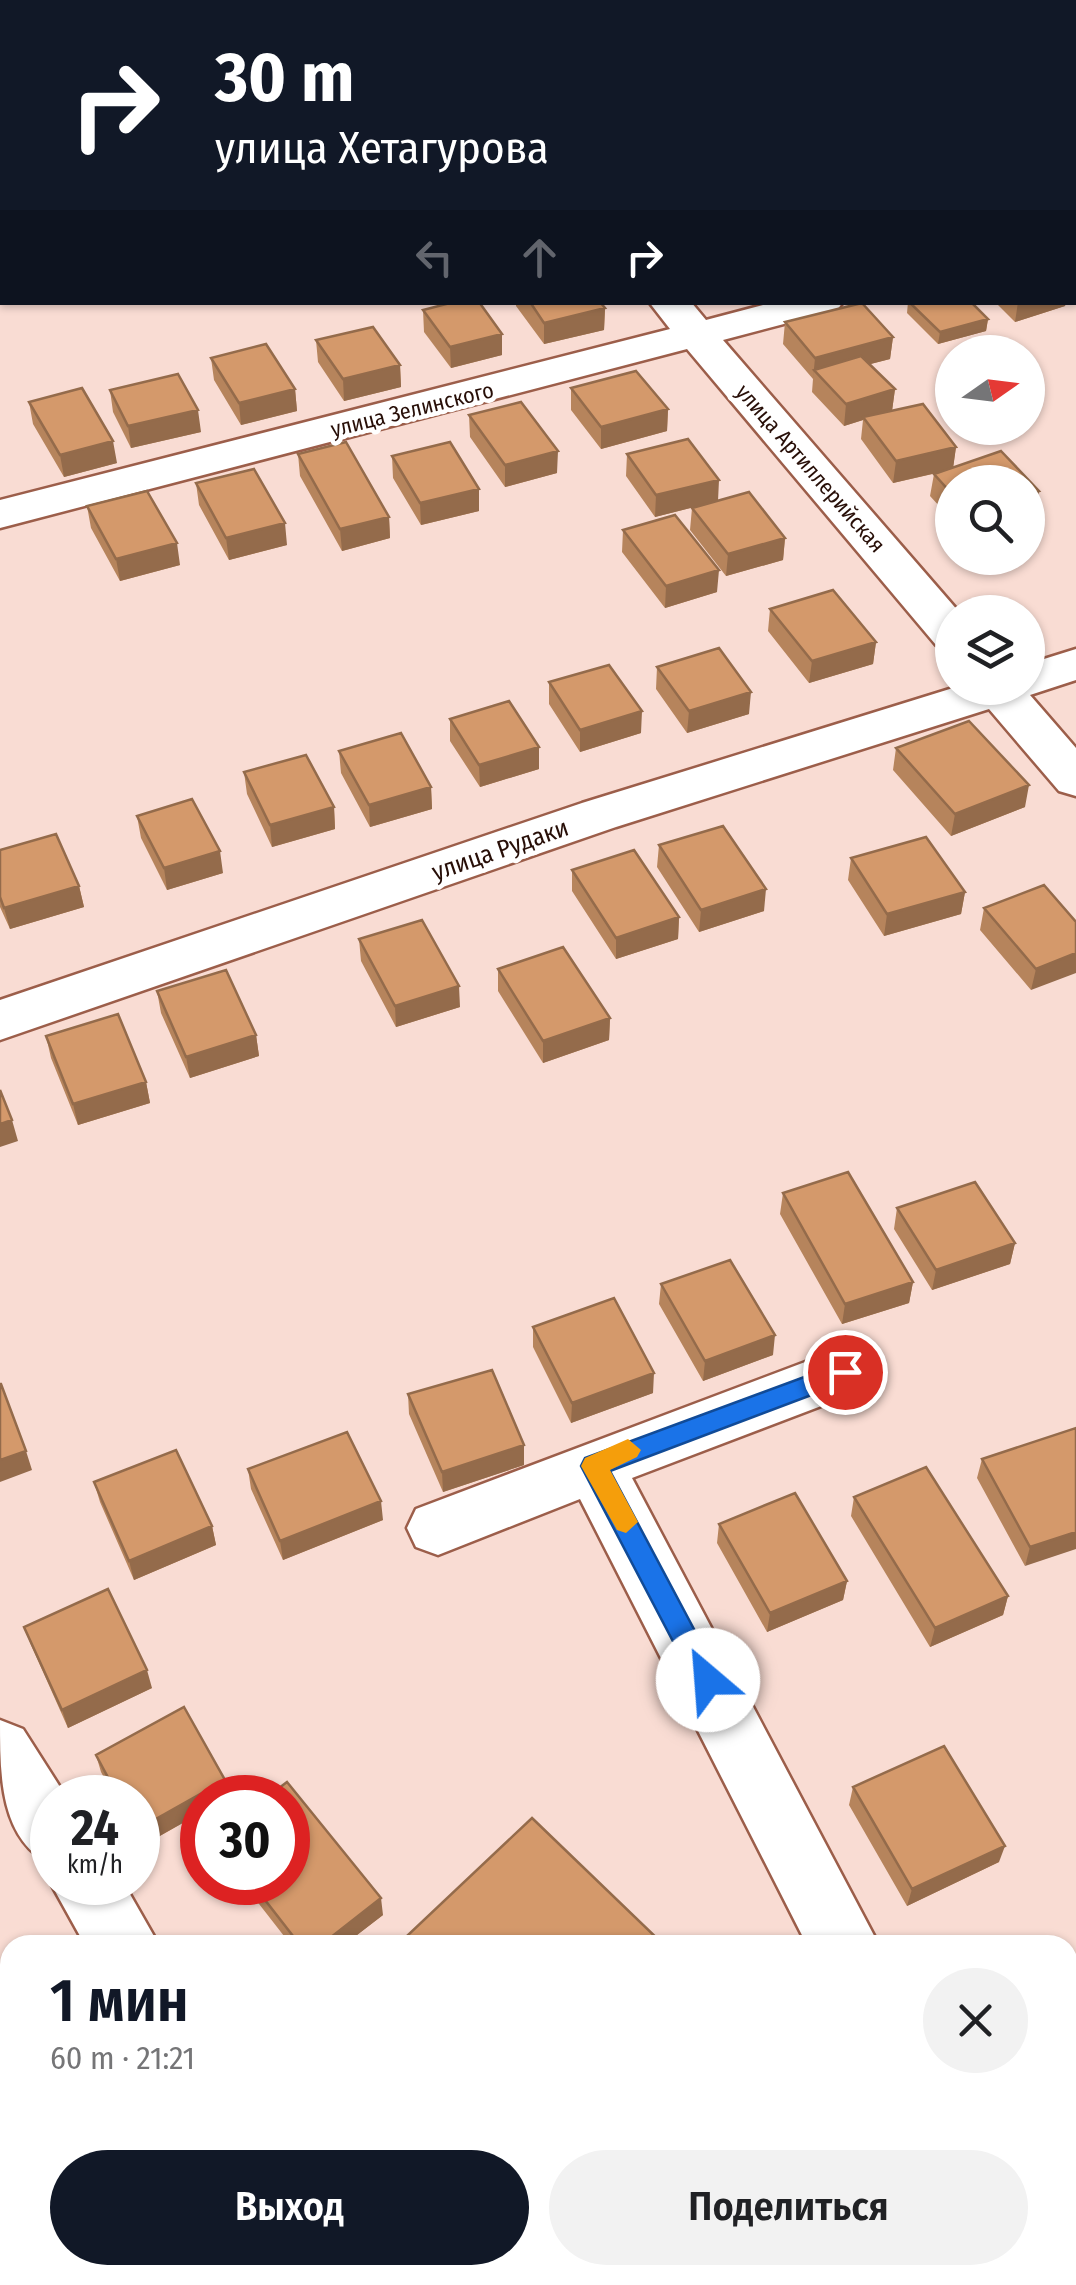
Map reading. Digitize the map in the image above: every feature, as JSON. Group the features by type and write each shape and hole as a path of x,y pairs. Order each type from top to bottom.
{"street":[{"name":"улица Артиллерийская","path":"672,305 935,614"},
{"name":"улица Зелинского","path":"0,514 812,305"},
{"path":"1045,674 1076,664"},
{"name":"улица Рудаки","path":"0,1020 599,815 946,705"},
{"path":"1014,705 1076,779"},
{"path":"438,1528 845,1372"},
{"path":"594,1466 839,1935"},
{"path":"0,1751 30,1798"},
{"path":"99,1905 118,1935"}],"building":[{"path":"442,305 481,305 502,334 450,347 423,310"},
{"path":"532,305 605,308 544,323"},
{"path":"864,305 893,337 815,358 785,322"},
{"path":"912,305 974,305 988,319 940,332"},
{"path":"373,327 400,365 343,379 316,340"},
{"path":"266,344 295,389 239,403 211,358"},
{"path":"861,356 895,389 846,404 814,370"},
{"path":"636,371 668,409 601,427 571,388"},
{"path":"178,374 198,410 128,426 110,390"},
{"path":"82,388 113,441 60,455 29,402"},
{"path":"521,402 558,451 505,465 469,415"},
{"path":"923,404 935,420 935,445 956,447 896,461 863,417"},
{"path":"688,439 719,480 656,495 627,454"},
{"path":"346,442 389,517 340,529 298,454"},
{"path":"450,442 479,489 420,503 392,456"},
{"path":"1001,451 1014,465 960,465"},
{"path":"254,469 285,523 226,538 196,483"},
{"path":"147,491 177,543 116,559 87,506"},
{"path":"749,492 785,538 728,554 692,508"},
{"path":"675,515 719,570 666,586 623,530"},
{"path":"833,590 876,642 812,661 770,609"},
{"path":"719,648 751,692 689,711 657,667"},
{"path":"609,665 642,711 580,730 549,682"},
{"path":"509,701 539,747 479,765 450,719"},
{"path":"969,721 1029,785 955,814 896,748"},
{"path":"401,733 431,787 369,805 339,751"},
{"path":"306,755 334,807 270,825 244,772"},
{"path":"192,799 220,851 164,868 137,816"},
{"path":"723,826 766,889 701,910 659,845"},
{"path":"56,834 79,886 4,908 0,897 0,850"},
{"path":"926,837 965,892 887,914 851,858"},
{"path":"634,850 679,917 616,938 572,870"},
{"path":"1044,885 1076,922 1076,953 1036,969 984,908"},
{"path":"422,920 459,986 395,1006 359,939"},
{"path":"563,947 610,1018 543,1041 498,969"},
{"path":"226,970 256,1035 186,1057 157,991"},
{"path":"118,1014 146,1082 73,1104 46,1036"},
{"path":"0,1090 12,1120 0,1124"},
{"path":"848,1172 913,1282 845,1304 783,1193"},
{"path":"975,1182 1015,1243 936,1270 897,1208"},
{"path":"730,1260 775,1335 705,1361 661,1284"},
{"path":"614,1298 654,1373 572,1403 533,1327"},
{"path":"492,1370 524,1445 442,1472 408,1394"},
{"path":"0,1384 26,1451 0,1460"},
{"path":"1076,1428 1076,1532 1030,1547 982,1459"},
{"path":"347,1432 381,1501 280,1541 248,1469"},
{"path":"176,1450 212,1526 129,1561 94,1482"},
{"path":"926,1467 1008,1596 935,1628 854,1497"},
{"path":"795,1493 847,1581 770,1613 719,1524"},
{"path":"108,1589 147,1670 62,1710 24,1627"},
{"path":"184,1707 222,1775 180,1775 180,1805 160,1817 160,1775 107,1775 96,1755"},
{"path":"944,1746 1005,1846 912,1889 853,1787"},
{"path":"310,1810 381,1898 334,1935 292,1935 269,1905 310,1905"},
{"path":"532,1818 654,1935 408,1935"}],"slow traffic":[{"path":"626,1522 594,1466 628,1450"}],"route":[{"path":"708,1680 594,1466 633,1448 845,1372"}]}
